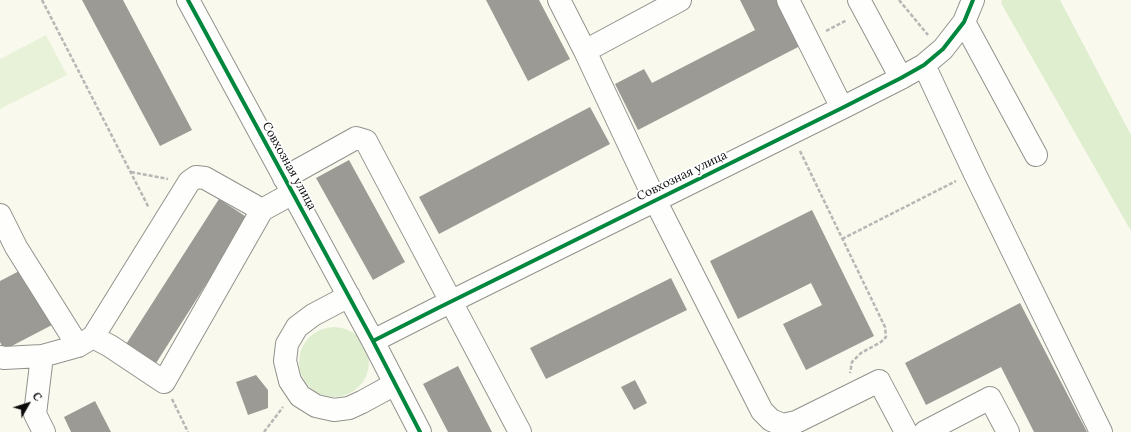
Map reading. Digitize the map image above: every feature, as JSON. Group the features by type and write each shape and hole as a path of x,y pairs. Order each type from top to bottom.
{"street":[{"name":"Совхозная улица","path":"188,0 349,296 420,432"},
{"path":"559,0 585,51 655,200 762,411 771,420 783,425 796,422 879,381 906,432"},
{"path":"585,51 680,0"},
{"path":"788,0 842,108"},
{"path":"859,0 901,78"},
{"name":"Совхозная улица","path":"373,341 842,108 924,65 943,49 964,22 973,0"},
{"path":"964,22 1036,155"},
{"path":"924,65 974,172 1101,432"},
{"path":"0,356 4,358 42,356 86,342 110,346 164,382 262,210 289,185 356,138 366,141 520,432"},
{"path":"86,342 160,230 189,182 196,177 205,178 262,210"},
{"path":"0,215 16,246 86,342"},
{"path":"349,296 313,315 297,327 288,344 285,361 290,381 300,396 316,406 334,410 349,408 395,384"},
{"path":"42,356 35,414 44,432"},
{"path":"925,432 990,398 1008,432"}],"path":[{"path":"42,0 160,230"},
{"path":"899,0 930,37"},
{"path":"792,133 885,327 886,337 881,342 861,352 852,362 847,397"},
{"path":"131,172 189,182"},
{"path":"842,239 974,172"},
{"path":"164,382 188,432"},
{"path":"264,432 296,390"}],"green space":[{"path":"1002,0 1060,0 1131,135 1131,231 1001,3"},
{"path":"46,35 67,75 0,109 0,59"},
{"path":"334,327 353,333 363,343 369,362 363,381 353,391 334,397 315,391 305,381 299,362 305,343 315,333"}],"building":[{"path":"82,0 123,0 192,130 160,146"},
{"path":"486,0 539,0 570,59 528,81"},
{"path":"740,0 778,0 802,45 638,130 615,84 644,69 652,83 755,30"},
{"path":"590,107 610,144 439,234 419,197"},
{"path":"349,160 405,262 373,280 316,178"},
{"path":"219,199 248,218 153,368 123,349"},
{"path":"812,210 874,336 806,370 783,324 822,305 811,283 738,319 710,261"},
{"path":"23,269 52,325 4,350 0,342 0,281"},
{"path":"671,278 687,310 546,379 530,348"},
{"path":"1020,303 1087,432 1034,432 1001,367 926,405 905,363"},
{"path":"458,366 492,432 448,432 423,384"},
{"path":"256,375 268,390 268,408 248,415 236,382"},
{"path":"635,380 647,403 634,410 621,387"},
{"path":"95,401 111,432 71,432 64,417"}],"cycle path":[{"path":"188,0 373,341 420,432"},
{"path":"373,341 842,108 924,65 943,49 964,22 973,0"}]}
